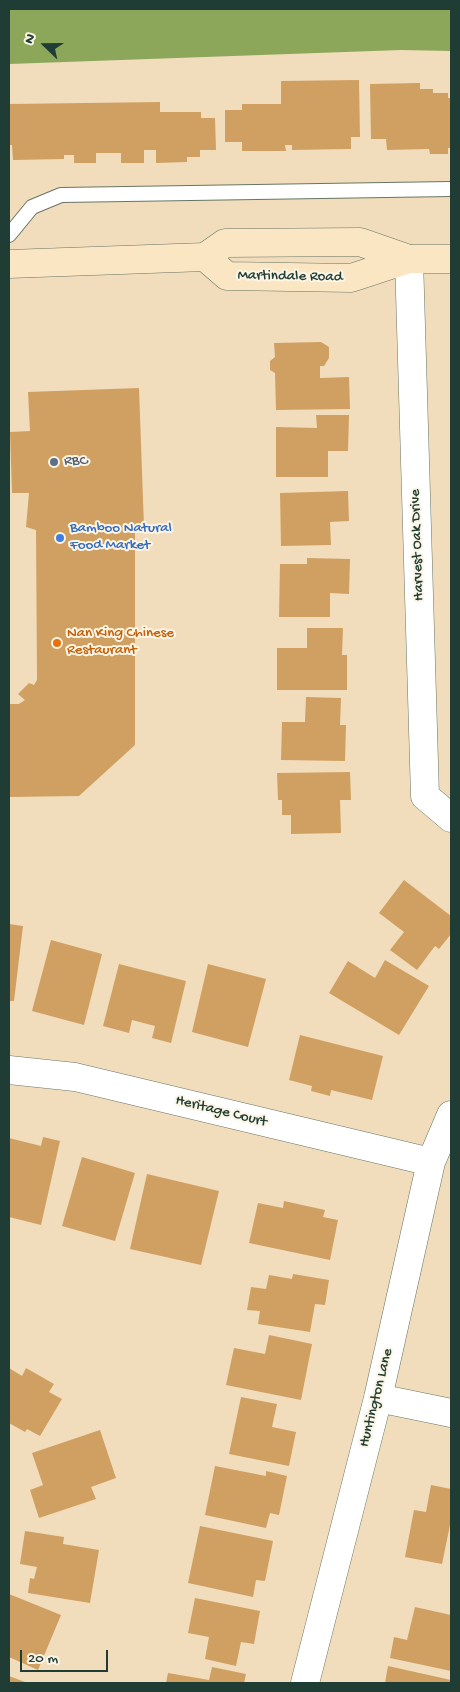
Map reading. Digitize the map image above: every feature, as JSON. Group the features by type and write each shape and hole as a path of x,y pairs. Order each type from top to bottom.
{"main road":[{"name":"Martindale Road","path":"409,259 360,242 225,243 205,257 227,276 351,278 409,259 451,259"},
{"path":"9,264 205,257"}],"street":[{"name":"Harvest Oak Drive","path":"409,259 425,796 451,818"},
{"name":"Heritage Court","path":"9,1070 76,1077 431,1162"},
{"name":"Huntington Lane","path":"305,1683 378,1398 431,1162 451,1114"},
{"path":"378,1398 451,1413"}],"lane":[{"path":"9,235 32,207 61,195 451,189"}],"green space":[{"path":"9,9 451,9 451,51 401,50 9,64"}],"building":[{"path":"359,80 360,137 351,137 351,149 292,150 292,145 285,145 286,151 242,151 242,142 225,142 225,110 242,110 242,104 281,104 281,81"},
{"path":"420,83 420,89 433,89 433,93 448,93 448,98 451,98 451,148 448,148 448,154 430,154 429,149 387,150 386,139 371,139 370,84"},
{"path":"160,102 160,112 201,112 201,118 215,118 216,150 200,150 200,157 187,157 187,162 156,163 156,150 144,150 144,163 121,163 121,153 96,153 96,163 74,163 74,155 64,155 64,159 13,160 12,145 9,145 9,104"},
{"path":"321,342 329,347 329,358 324,366 320,366 320,378 349,377 350,409 276,410 275,373 270,370 270,361 275,357 274,343"},
{"path":"139,388 144,527 135,528 135,745 79,796 9,797 9,704 19,704 25,700 18,694 29,683 34,685 37,680 36,530 26,527 29,493 12,493 10,432 30,431 28,392"},
{"path":"316,415 349,415 348,451 328,451 328,477 276,477 276,427 317,428"},
{"path":"348,491 349,521 330,522 331,545 281,546 280,493"},
{"path":"307,558 350,559 349,594 330,593 330,617 279,617 280,564 307,564"},
{"path":"307,628 343,628 342,655 347,655 347,690 277,690 277,648 307,648"},
{"path":"306,697 341,698 340,725 346,725 345,761 281,760 282,722 305,722"},
{"path":"350,772 351,800 340,800 341,833 291,834 291,815 282,815 282,800 278,800 277,773"},
{"path":"404,880 451,916 451,934 439,949 435,946 417,970 390,950 404,932 379,913"},
{"path":"9,924 23,926 14,1001 9,1001"},
{"path":"51,940 102,954 84,1025 32,1011"},
{"path":"385,960 429,986 399,1035 329,993 348,961 375,978"},
{"path":"119,964 186,981 171,1043 152,1038 155,1026 132,1020 129,1033 103,1026"},
{"path":"208,964 266,979 248,1047 192,1032"},
{"path":"300,1035 383,1056 372,1100 331,1090 330,1096 311,1091 312,1086 289,1080"},
{"path":"43,1137 60,1141 41,1225 9,1217 9,1138 41,1146"},
{"path":"82,1157 135,1173 115,1241 62,1226"},
{"path":"147,1174 219,1191 201,1265 130,1249"},
{"path":"284,1201 325,1210 323,1217 338,1220 330,1260 249,1243 258,1203 283,1208"},
{"path":"293,1274 329,1280 325,1305 315,1304 310,1332 258,1324 260,1311 247,1310 251,1287 266,1289 269,1275 292,1279"},
{"path":"269,1335 312,1344 301,1400 226,1385 234,1348 265,1354"},
{"path":"9,1368 22,1376 26,1368 54,1384 49,1392 62,1399 40,1436 27,1429 25,1432 9,1423"},
{"path":"241,1397 277,1404 272,1427 296,1432 289,1466 229,1454"},
{"path":"100,1430 116,1478 91,1487 96,1499 39,1518 30,1490 43,1485 32,1453"},
{"path":"215,1466 266,1476 266,1471 287,1476 279,1515 270,1513 266,1528 205,1515"},
{"path":"431,1485 451,1489 451,1525 442,1564 405,1557 414,1510 426,1512"},
{"path":"200,1526 273,1541 265,1581 256,1580 253,1597 188,1583"},
{"path":"25,1531 64,1537 63,1544 99,1550 90,1603 28,1593 30,1578 34,1579 37,1567 20,1564"},
{"path":"9,1594 61,1615 38,1670 9,1657"},
{"path":"195,1598 260,1611 254,1644 241,1642 236,1666 205,1659 209,1637 188,1633"},
{"path":"415,1607 451,1615 451,1671 390,1658 394,1637 407,1640"},
{"path":"388,1666 451,1680 451,1683 385,1683"},
{"path":"212,1667 246,1674 244,1683 166,1683 168,1673 209,1680"},
{"path":"9,1676 25,1682 25,1683 9,1683"}],"place":[{"name":"RBC","path":"54,462"},
{"name":"Bamboo Natural Food Market","path":"60,538"},
{"name":"Nan King Chinese Restaurant","path":"57,643"}]}
